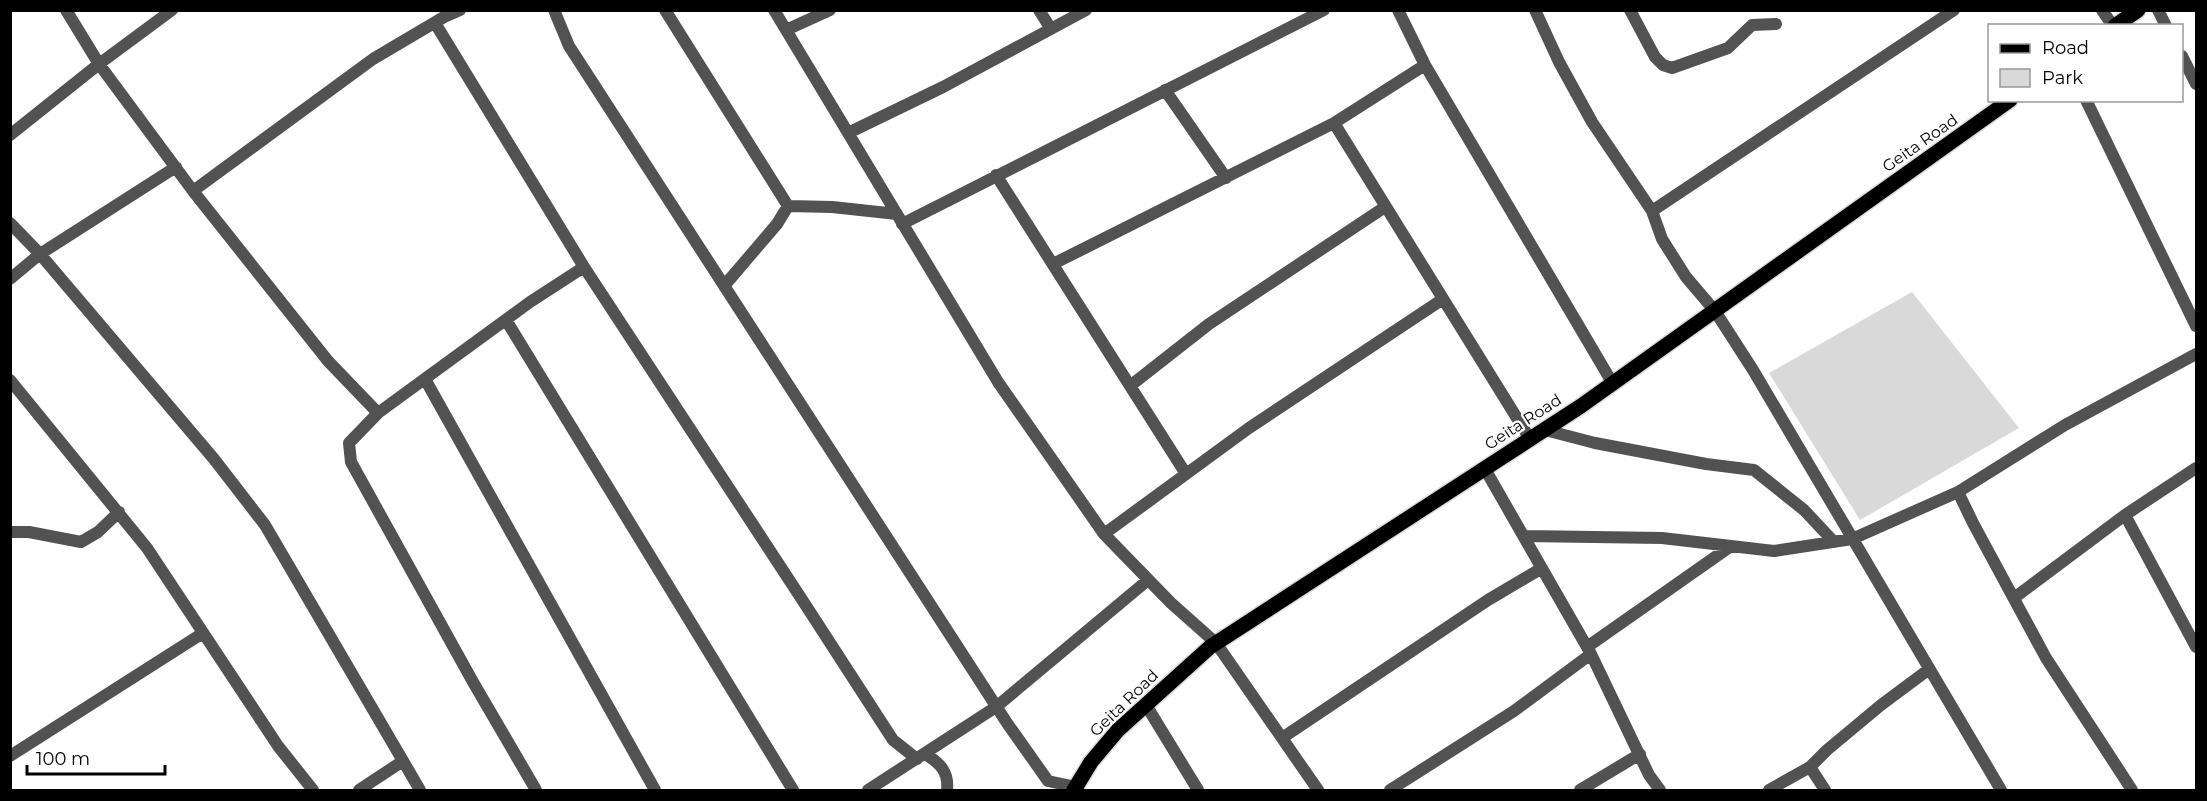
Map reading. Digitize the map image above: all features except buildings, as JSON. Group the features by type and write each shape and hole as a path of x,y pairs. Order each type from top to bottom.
{"main road":[{"path":"2117,24 2138,10"},
{"name":"Geita Road","path":"1076,789 1091,762 1118,730 1216,643 1613,384 2007,102"}],"street":[{"path":"66,10 99,64 193,191 328,361 378,413"},
{"path":"10,135 99,64 172,10"},
{"path":"193,191 373,59 460,10"},
{"path":"554,10 569,46 996,707 1048,781 1076,789"},
{"path":"665,10 788,206"},
{"path":"774,10 998,382 1104,534 1171,603 1216,643 1318,790"},
{"path":"786,30 831,10"},
{"path":"1039,10 1051,29"},
{"path":"848,133 943,87 1086,10"},
{"path":"788,206 832,207 900,219 996,175 1324,10"},
{"path":"1398,10 1425,65 1613,384"},
{"path":"1535,10 1559,62 1592,122 1652,211 1662,239 1686,277 1715,311 1753,370 2001,790"},
{"path":"1630,10 1655,57 1663,65 1672,68 1728,48 1752,25 1776,24"},
{"path":"1652,211 1954,10"},
{"path":"2102,10 2112,24"},
{"path":"2158,10 2165,24"},
{"path":"435,23 584,267 893,740 921,757 941,764 948,781 946,790"},
{"path":"2183,60 2196,84"},
{"path":"1053,264 1334,123 1425,65"},
{"path":"1165,90 1226,178"},
{"path":"2087,102 2196,326"},
{"path":"1334,123 1530,439"},
{"path":"10,279 40,254 176,167"},
{"path":"996,175 1186,474"},
{"path":"724,286 777,224 788,206"},
{"path":"1130,386 1209,324 1385,207"},
{"path":"10,222 40,254 214,459 265,525 420,790"},
{"path":"536,790 473,682 351,462 349,442 378,413 506,320 584,267"},
{"path":"1104,534 1249,428 1443,300"},
{"path":"506,320 793,790"},
{"path":"1524,537 1662,538 1774,551 1852,539 1958,492 2065,424 2196,354"},
{"path":"425,379 655,790"},
{"path":"10,380 147,548 278,746 313,790"},
{"path":"1545,430 1606,445 1706,464 1754,470 1804,510 1834,542"},
{"path":"2013,598 2125,515 2196,468"},
{"path":"1485,469 1589,651 1660,790"},
{"path":"1958,492 2046,658 2132,790"},
{"path":"10,532 29,532 81,542 98,532 119,512"},
{"path":"2125,515 2196,647"},
{"path":"1390,790 1514,711 1589,651 1731,546"},
{"path":"1282,738 1488,600 1542,568"},
{"path":"868,790 996,707 1148,580"},
{"path":"10,756 203,633"},
{"path":"1769,790 1810,767 1881,705 1928,669"},
{"path":"1146,705 1198,790"},
{"path":"1580,790 1640,754"},
{"path":"359,790 403,761"},
{"path":"1810,767 1824,790"}],"green space":[{"path":"1912,292 2019,428 1860,520 1769,373"}]}
